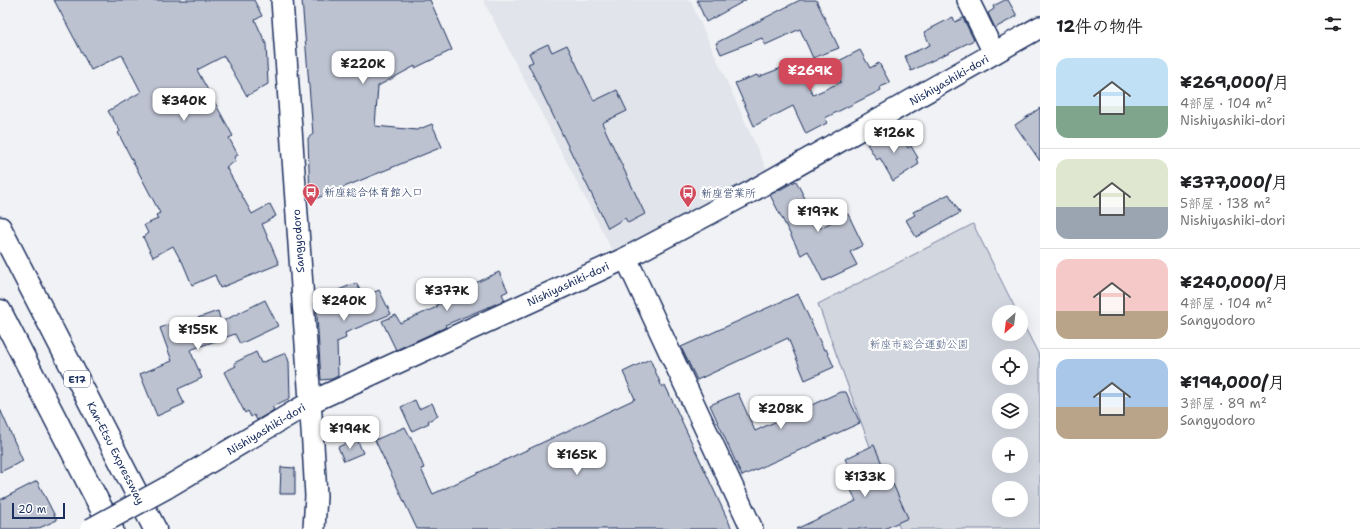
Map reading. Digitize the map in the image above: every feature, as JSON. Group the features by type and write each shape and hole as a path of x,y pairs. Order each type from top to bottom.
{"highway":[{"name":"Kan-Etsu Expressway","path":"0,228 155,529"},
{"path":"0,311 112,529"}],"street":[{"name":"Sangyodoro","path":"282,0 316,496 314,529"},
{"path":"968,0 994,53"},
{"name":"Nishiyashiki-dori","path":"90,529 166,488 309,403 626,258 754,190 1040,27"},
{"path":"626,258 752,529"}],"shaded area":[{"path":"483,0 690,0 767,170 613,252"}],"green space":[{"name":"新座市総合運動公園","path":"973,224 1014,305 992,305 992,341 1028,341 1028,334 1040,357 1040,529 900,529 818,304"}],"building":[{"path":"54,0 254,0 262,16 255,20 266,44 268,84 247,96 224,56 197,70 233,136 229,138 238,155 234,157 236,161 226,167 252,214 270,204 276,216 262,224 279,264 220,288 215,275 192,285 182,261 173,246 153,257 143,237 148,233 144,225 158,219 156,215 160,213 118,133 120,131 108,111 141,92 122,55 91,70"},
{"path":"302,0 430,0 452,50 415,68 415,66 378,86 375,126 417,130 432,124 442,147 310,201 308,138 313,134"},
{"path":"697,0 746,0 706,22"},
{"path":"800,0 816,0 839,48 813,58 800,29 765,45 762,38 721,54 716,43"},
{"path":"1008,0 1017,16 995,28 988,13 994,9 993,6"},
{"path":"953,17 955,22 963,18 974,40 911,71 905,56 930,45 924,32"},
{"path":"548,44 552,52 567,45 594,101 617,90 627,111 602,123 645,214 628,223 625,218 608,228 528,64 533,62 529,53"},
{"path":"860,50 870,68 879,63 890,83 880,87 881,90 825,118 827,123 806,134 793,106 754,126 735,83 757,75 758,77 797,62 813,95 841,82 833,64"},
{"path":"1040,108 1040,161 1015,125"},
{"path":"896,128 908,148 911,146 918,158 916,159 919,164 893,181 880,158 877,160 867,144"},
{"path":"796,181 820,228 848,214 863,245 850,252 857,265 823,281 808,251 801,255 770,195"},
{"path":"949,194 960,213 916,237 906,220 915,215 913,212"},
{"path":"499,272 508,291 502,294 505,300 445,325 446,327 396,350 382,321 396,315 400,323 469,291 467,287"},
{"path":"356,283 364,297 379,290 391,314 345,333 346,338 337,342 338,376 332,379 321,380 316,299"},
{"path":"798,294 824,350 826,349 834,367 805,380 788,338 697,380 681,347"},
{"path":"265,300 278,326 240,344 235,334 190,350 202,378 178,389 184,404 157,416 140,374 172,361 160,328 176,322 177,325 218,311 221,322"},
{"path":"256,352 261,363 286,353 289,362 290,398 272,407 274,409 271,412 257,420 254,415 251,417 248,411 245,413 224,372 236,366 234,363"},
{"path":"650,359 662,387 665,385 732,529 417,529 375,440 405,427 415,446 424,468 421,469 433,494 635,399 623,372"},
{"path":"840,392 846,392 860,423 742,476 710,405 738,393 755,431"},
{"path":"415,400 419,409 432,403 438,416 428,421 429,423 412,431 401,407"},
{"path":"0,409 23,461 0,472"},
{"path":"357,439 363,453 344,461 338,447"},
{"path":"874,445 891,485 893,484 908,518 884,529 796,529 856,501 843,472 850,469 845,459"},
{"path":"281,467 295,468 295,494 280,494"},
{"path":"37,481 57,520 37,529 0,529 0,500"}],"place":[{"name":"新座総合体育館入口","path":"311,207"},
{"name":"新座営業所","path":"688,208"}]}
